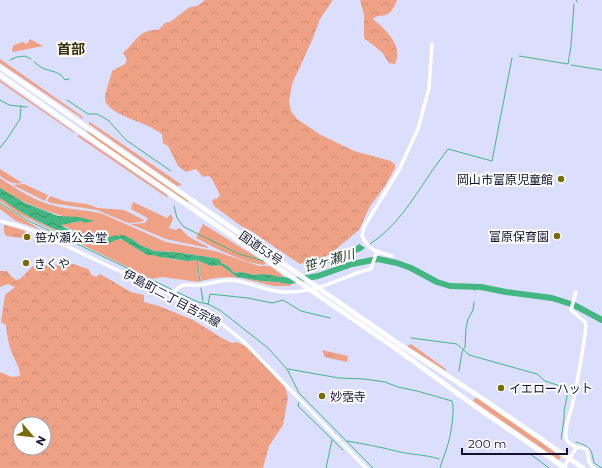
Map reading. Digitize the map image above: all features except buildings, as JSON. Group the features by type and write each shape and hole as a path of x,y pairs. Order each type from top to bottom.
{"highway":[{"name":"国道53号","path":"0,67 266,251 399,347 472,404 564,468"},
{"name":"国道53号","path":"0,75 67,123 246,245 399,347 480,396 583,468"}],"street":[{"path":"392,256 377,252 367,246 362,236 364,227 398,170 418,129 429,88 432,44"},
{"name":"伊島町二丁目吉宗線","path":"0,221 40,234 172,296 222,324 242,341 366,468"},
{"path":"172,296 177,287 183,284 200,285 230,280 282,292 302,292 327,285 371,269 377,252"},
{"path":"576,292 571,310 586,322 586,327 580,368 568,419 566,440 570,444 587,450 589,462 594,468"},
{"path":"564,468 577,447"}],"green space":[{"path":"205,0 333,0 320,19 292,84 289,102 291,111 297,119 321,135 354,151 391,161 395,165 395,168 385,186 370,206 359,230 330,254 317,260 300,264 251,231 241,226 214,206 212,201 217,199 220,195 209,176 203,177 196,169 186,172 178,166 168,146 163,143 162,134 115,111 106,103 105,96 112,71 125,64 127,59 123,53 136,39 145,32 158,30 165,23 170,22 190,7 197,6"},
{"path":"360,0 397,0 390,13 373,19 388,33 395,44 397,57 395,64 389,63 382,52 364,38 364,15"},
{"path":"30,39 43,46 13,52 12,49 14,45 23,42 27,44"},
{"path":"0,59 83,117 83,119 0,63"},
{"path":"0,80 73,131 74,133 0,82"},
{"path":"89,122 182,185 177,186 89,124"},
{"path":"87,130 189,200 187,203 111,151 88,133"},
{"path":"79,135 167,195 168,198 77,136"},
{"path":"0,169 22,183 13,183 3,178 0,176"},
{"path":"0,178 36,199 51,205 103,214 166,242 215,251 259,266 270,266 286,278 240,272 235,273 215,258 154,251 140,245 132,239 116,236 110,238 94,236 89,237 61,225 80,221 31,205 10,195 0,188"},
{"path":"24,184 48,195 45,201 13,185"},
{"path":"50,196 64,201 87,204 98,208 124,210 144,220 141,222 128,223 97,210 51,203 47,201"},
{"path":"0,198 19,211 63,234 85,240 119,239 128,242 146,254 170,259 191,261 197,260 199,282 162,277 152,279 19,214 0,201"},
{"path":"133,202 167,218 171,214 173,219 169,228 175,230 180,228 189,237 208,248 166,239 130,224 145,223 148,219 131,209"},
{"path":"0,204 41,230 16,221 0,209"},
{"path":"203,224 266,263 264,265 256,264 238,258 196,238"},
{"path":"4,225 23,230 29,234 24,233 23,238 6,236 4,232"},
{"path":"198,260 211,266 221,265 237,277 261,281 290,283 291,286 273,286 241,278 230,277 201,281"},
{"path":"73,264 88,269 92,275 96,277 100,274 131,292 144,295 144,302 159,306 193,320 232,343 237,342 247,347 285,387 288,397 283,425 269,446 263,468 0,468 0,372 12,377 20,376 20,373 7,336 6,325 1,322 5,295 15,287 8,284 0,287 0,271 7,271 16,280 20,279 33,266"},
{"path":"411,344 446,369 446,371 407,346"},
{"path":"322,350 348,356 347,362 325,357"},
{"path":"476,397 536,438 561,457 559,460 473,401"}],"water":[{"path":"0,188 25,203 58,216 79,217 94,221 85,223 81,221 61,225 80,234 95,237 123,235 154,251 215,258 220,260 221,263 229,267 235,273 240,272 255,275 270,275 286,278 293,283 261,281 237,277 221,265 211,266 197,260 187,261 147,255 121,239 100,245 82,240 60,232 19,211 0,198"},
{"path":"359,244 365,248 361,251 332,262 308,268 307,266 326,261 354,250 354,248"}],"waterway":[{"path":"519,56 568,64 574,4"},
{"path":"10,60 25,56 31,59"},
{"path":"370,244 388,230 402,214 448,149 492,161 512,58"},
{"path":"34,62 41,67 59,74 65,80 69,79"},
{"path":"571,65 602,70"},
{"path":"0,100 9,105 27,107"},
{"path":"67,100 88,114 97,114 108,120 126,140 171,171"},
{"path":"0,148 20,119 21,106"},
{"path":"0,203 27,220 171,289"},
{"path":"174,206 177,218 184,227 239,254 264,261"},
{"name":"笹ヶ瀬川","path":"282,280 290,281 318,276 352,264 378,259 411,268 437,282 450,286 481,287 552,298 574,305 602,320"},
{"path":"197,260 200,281"},
{"name":"笹ヶ瀬川","path":"473,287 475,291"},
{"path":"201,288 203,301"},
{"path":"177,292 198,302 208,304 221,311 268,348 287,369 299,393 373,468"},
{"path":"208,304 210,294 248,298 272,303 283,300 301,311 330,318"},
{"path":"459,371 462,352 465,347 466,328 468,319 473,310 474,302"},
{"path":"411,338 457,344 469,355 537,374 545,381 566,388 567,397 561,439"},
{"path":"288,369 339,378 385,382 398,387 452,401 453,415 450,434 440,468"},
{"path":"299,402 298,406 343,450"},
{"path":"326,468 332,440"},
{"path":"347,441 439,459"},
{"path":"576,442 585,445 590,449 594,463 602,468"},
{"path":"530,454 549,468"}],"place":[{"name":"岡山市富原児童館","path":"561,179"},
{"name":"富原保育園","path":"557,236"},
{"name":"笹が瀬公会堂","path":"27,237"},
{"name":"きくや","path":"26,263"},
{"name":"イエローハット","path":"501,388"},
{"name":"妙霑寺","path":"322,396"}],"district":[{"name":"首部","path":"71,49"}]}
